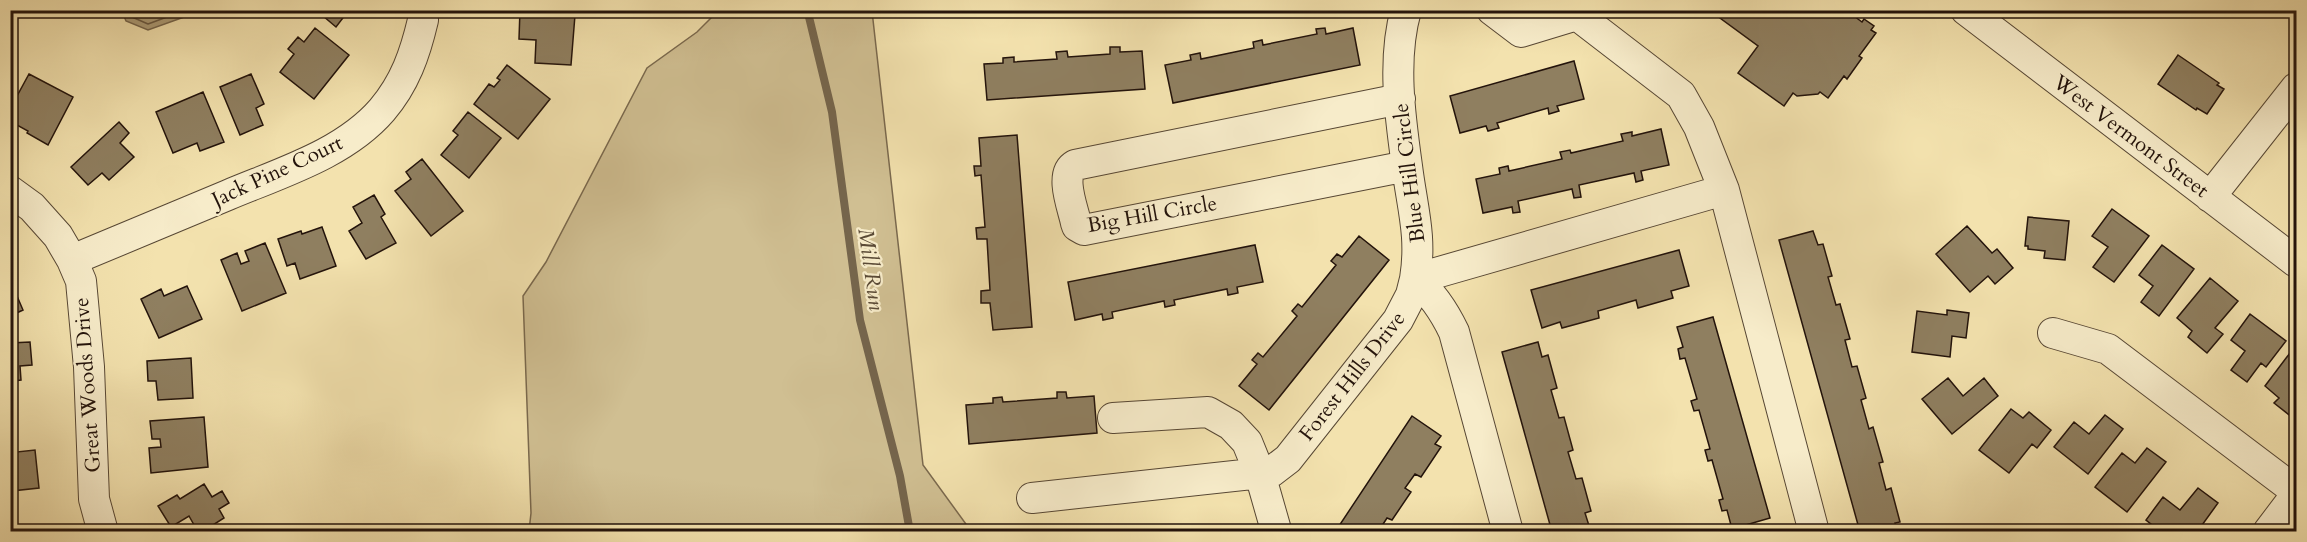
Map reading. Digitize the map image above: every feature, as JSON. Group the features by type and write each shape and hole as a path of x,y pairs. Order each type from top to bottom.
{"street":[{"name":"Blue Hill Circle","path":"1406,10 1400,53 1400,99 1407,166 1418,227 1419,249 1415,279"},
{"path":"1492,10 1521,32 1577,15 1681,95 1699,127 1724,190 1814,531"},
{"name":"West Vermont Street","path":"1966,10 2296,262"},
{"name":"Jack Pine Court","path":"72,260 300,165 355,134 381,111 403,81 414,57 423,20"},
{"path":"2210,197 2296,88"},
{"name":"Big Hill Circle","path":"1400,99 1075,165 1066,177 1076,223 1084,230 1407,166"},
{"path":"1415,279 1724,190"},
{"name":"Great Woods Drive","path":"10,191 32,207 48,224 72,260 81,281 94,499 100,530"},
{"path":"1415,279 1428,290 1443,310 1454,332 1508,531"},
{"name":"Forest Hills Drive","path":"1032,498 1272,472 1284,463 1401,315 1411,295 1415,279"},
{"path":"2053,333 2108,349 2296,491"},
{"path":"1113,418 1208,412 1231,425 1247,442 1260,474 1274,531"},
{"path":"2268,531 2296,495"}],"shaded area":[{"path":"718,11 872,11 923,465 971,531 529,531 531,513 523,296 546,262 647,68 697,32"}],"water":[{"path":"122,10 201,11 148,30 126,21"}],"building":[{"path":"316,10 349,10 336,27"},
{"path":"520,10 545,10 545,13 575,15 571,65 535,63 536,40 519,39"},
{"path":"1709,10 1846,10 1862,22 1864,19 1874,26 1871,30 1876,33 1859,56 1862,58 1847,79 1844,76 1828,98 1820,92 1797,96 1793,93 1784,106 1738,73 1758,46"},
{"path":"315,28 349,55 314,99 280,72 294,54 288,49 298,37 304,42"},
{"path":"1325,28 1326,34 1353,28 1360,65 1173,103 1165,65 1191,60 1190,55 1200,53 1201,59 1254,48 1253,42 1262,40 1263,45 1317,34 1316,29"},
{"path":"1110,47 1120,47 1120,52 1142,51 1145,89 987,100 984,64 1003,63 1003,58 1014,57 1014,62 1057,59 1056,52 1067,51 1068,57 1110,54"},
{"path":"2178,55 2219,83 2217,85 2224,89 2207,114 2197,108 2196,110 2158,84"},
{"path":"1574,61 1584,99 1557,106 1559,111 1549,114 1548,108 1497,123 1499,128 1488,131 1486,126 1460,133 1450,96"},
{"path":"507,65 550,99 518,139 474,104 489,84 494,87 500,80 497,78"},
{"path":"29,74 73,97 48,145 15,124 17,119 10,116 10,109"},
{"path":"251,74 264,104 256,108 263,125 240,135 220,87"},
{"path":"203,92 224,142 200,151 197,143 173,153 156,112"},
{"path":"468,112 501,138 469,178 441,155 458,135 453,131"},
{"path":"119,122 129,133 120,143 134,157 109,180 102,173 88,185 71,167"},
{"path":"1661,129 1669,165 1641,171 1643,180 1636,182 1634,173 1579,185 1581,197 1574,198 1572,189 1518,201 1520,212 1513,213 1512,207 1483,213 1476,179 1500,174 1499,168 1508,166 1509,171 1562,159 1560,152 1570,150 1571,153 1623,141 1621,134 1632,132 1632,136"},
{"path":"1017,135 1032,327 993,330 990,303 981,303 981,291 990,290 987,239 977,239 976,228 985,227 981,175 975,176 974,166 981,166 979,138"},
{"path":"422,159 463,211 431,236 395,191 411,179 406,172"},
{"path":"374,195 385,214 381,217 396,243 366,259 349,231 362,223 353,207"},
{"path":"2112,209 2149,236 2114,282 2093,267 2108,247 2092,236"},
{"path":"2028,217 2069,221 2065,260 2044,258 2045,251 2028,249 2028,246 2025,246"},
{"path":"1967,226 1992,253 1997,249 2013,268 1995,284 1988,276 1970,292 1936,254"},
{"path":"322,227 336,266 300,279 295,263 287,266 278,239"},
{"path":"1813,231 1818,245 1823,244 1832,276 1828,277 1836,305 1840,304 1850,339 1845,340 1852,367 1857,366 1866,398 1861,400 1869,429 1873,427 1883,462 1879,463 1886,490 1891,488 1900,522 1895,523 1898,532 1860,532 1779,240"},
{"path":"1359,236 1389,260 1269,410 1239,386 1257,364 1252,360 1258,353 1263,357 1297,316 1292,311 1298,304 1302,307 1336,265 1331,261 1337,254 1342,257"},
{"path":"265,243 286,293 242,311 221,260 237,253 241,264 249,261 245,251"},
{"path":"1255,245 1263,282 1237,287 1238,293 1228,295 1227,289 1174,300 1175,305 1165,307 1164,301 1112,312 1113,318 1103,320 1102,314 1075,320 1068,282"},
{"path":"2162,245 2194,269 2159,316 2141,302 2153,286 2139,275"},
{"path":"1679,250 1689,286 1671,291 1673,298 1638,308 1636,300 1598,311 1599,318 1562,328 1560,322 1542,328 1531,290"},
{"path":"10,273 17,287 14,289 23,310 10,316"},
{"path":"2210,278 2238,301 2215,328 2223,334 2207,353 2188,337 2192,331 2177,318"},
{"path":"187,286 202,319 159,338 141,299 161,289 164,296"},
{"path":"1947,310 1969,313 1966,338 1952,336 1950,357 1912,352 1917,311 1947,315"},
{"path":"2250,314 2286,341 2266,367 2261,363 2247,382 2231,370 2245,351 2231,340"},
{"path":"1713,317 1770,518 1732,529 1727,510 1722,511 1719,500 1723,499 1712,460 1708,461 1705,450 1710,449 1699,410 1694,411 1691,401 1697,399 1685,358 1680,359 1678,349 1683,347 1677,327"},
{"path":"30,342 32,365 20,366 21,380 13,381 14,400 10,400 10,343"},
{"path":"1538,342 1542,357 1548,355 1557,388 1551,390 1559,418 1564,417 1573,450 1568,452 1576,479 1582,478 1591,511 1585,513 1591,532 1552,532 1502,352"},
{"path":"2296,345 2296,414 2293,418 2274,403 2279,398 2265,386"},
{"path":"191,358 193,398 158,400 156,381 148,381 147,361"},
{"path":"1948,378 1963,396 1984,378 1998,396 1952,434 1922,399"},
{"path":"1057,392 1066,392 1067,398 1094,396 1097,433 969,444 966,405 993,403 993,398 1002,397 1003,402 1057,398"},
{"path":"2011,409 2023,418 2029,412 2051,430 2037,448 2032,444 2009,473 1979,450"},
{"path":"2105,415 2123,429 2088,474 2054,447 2074,422 2089,434"},
{"path":"1412,416 1441,436 1435,444 1441,447 1421,477 1415,474 1405,488 1411,492 1392,520 1387,518 1378,532 1335,532"},
{"path":"204,417 208,467 151,473 149,448 161,447 160,439 152,439 150,421"},
{"path":"16,439 17,452 35,450 39,488 12,491 13,499 10,500 10,440"},
{"path":"2147,448 2166,462 2127,512 2095,487 2122,453 2135,463"},
{"path":"204,484 212,497 222,491 229,503 219,509 224,518 202,532 198,532 189,516 171,527 158,506 177,495 180,499"},
{"path":"2198,488 2218,503 2197,532 2161,532 2146,520 2163,497 2180,510"}],"waterway":[{"name":"Mill Run","path":"804,10 809,17 832,112 860,320 900,476 910,532"}]}
